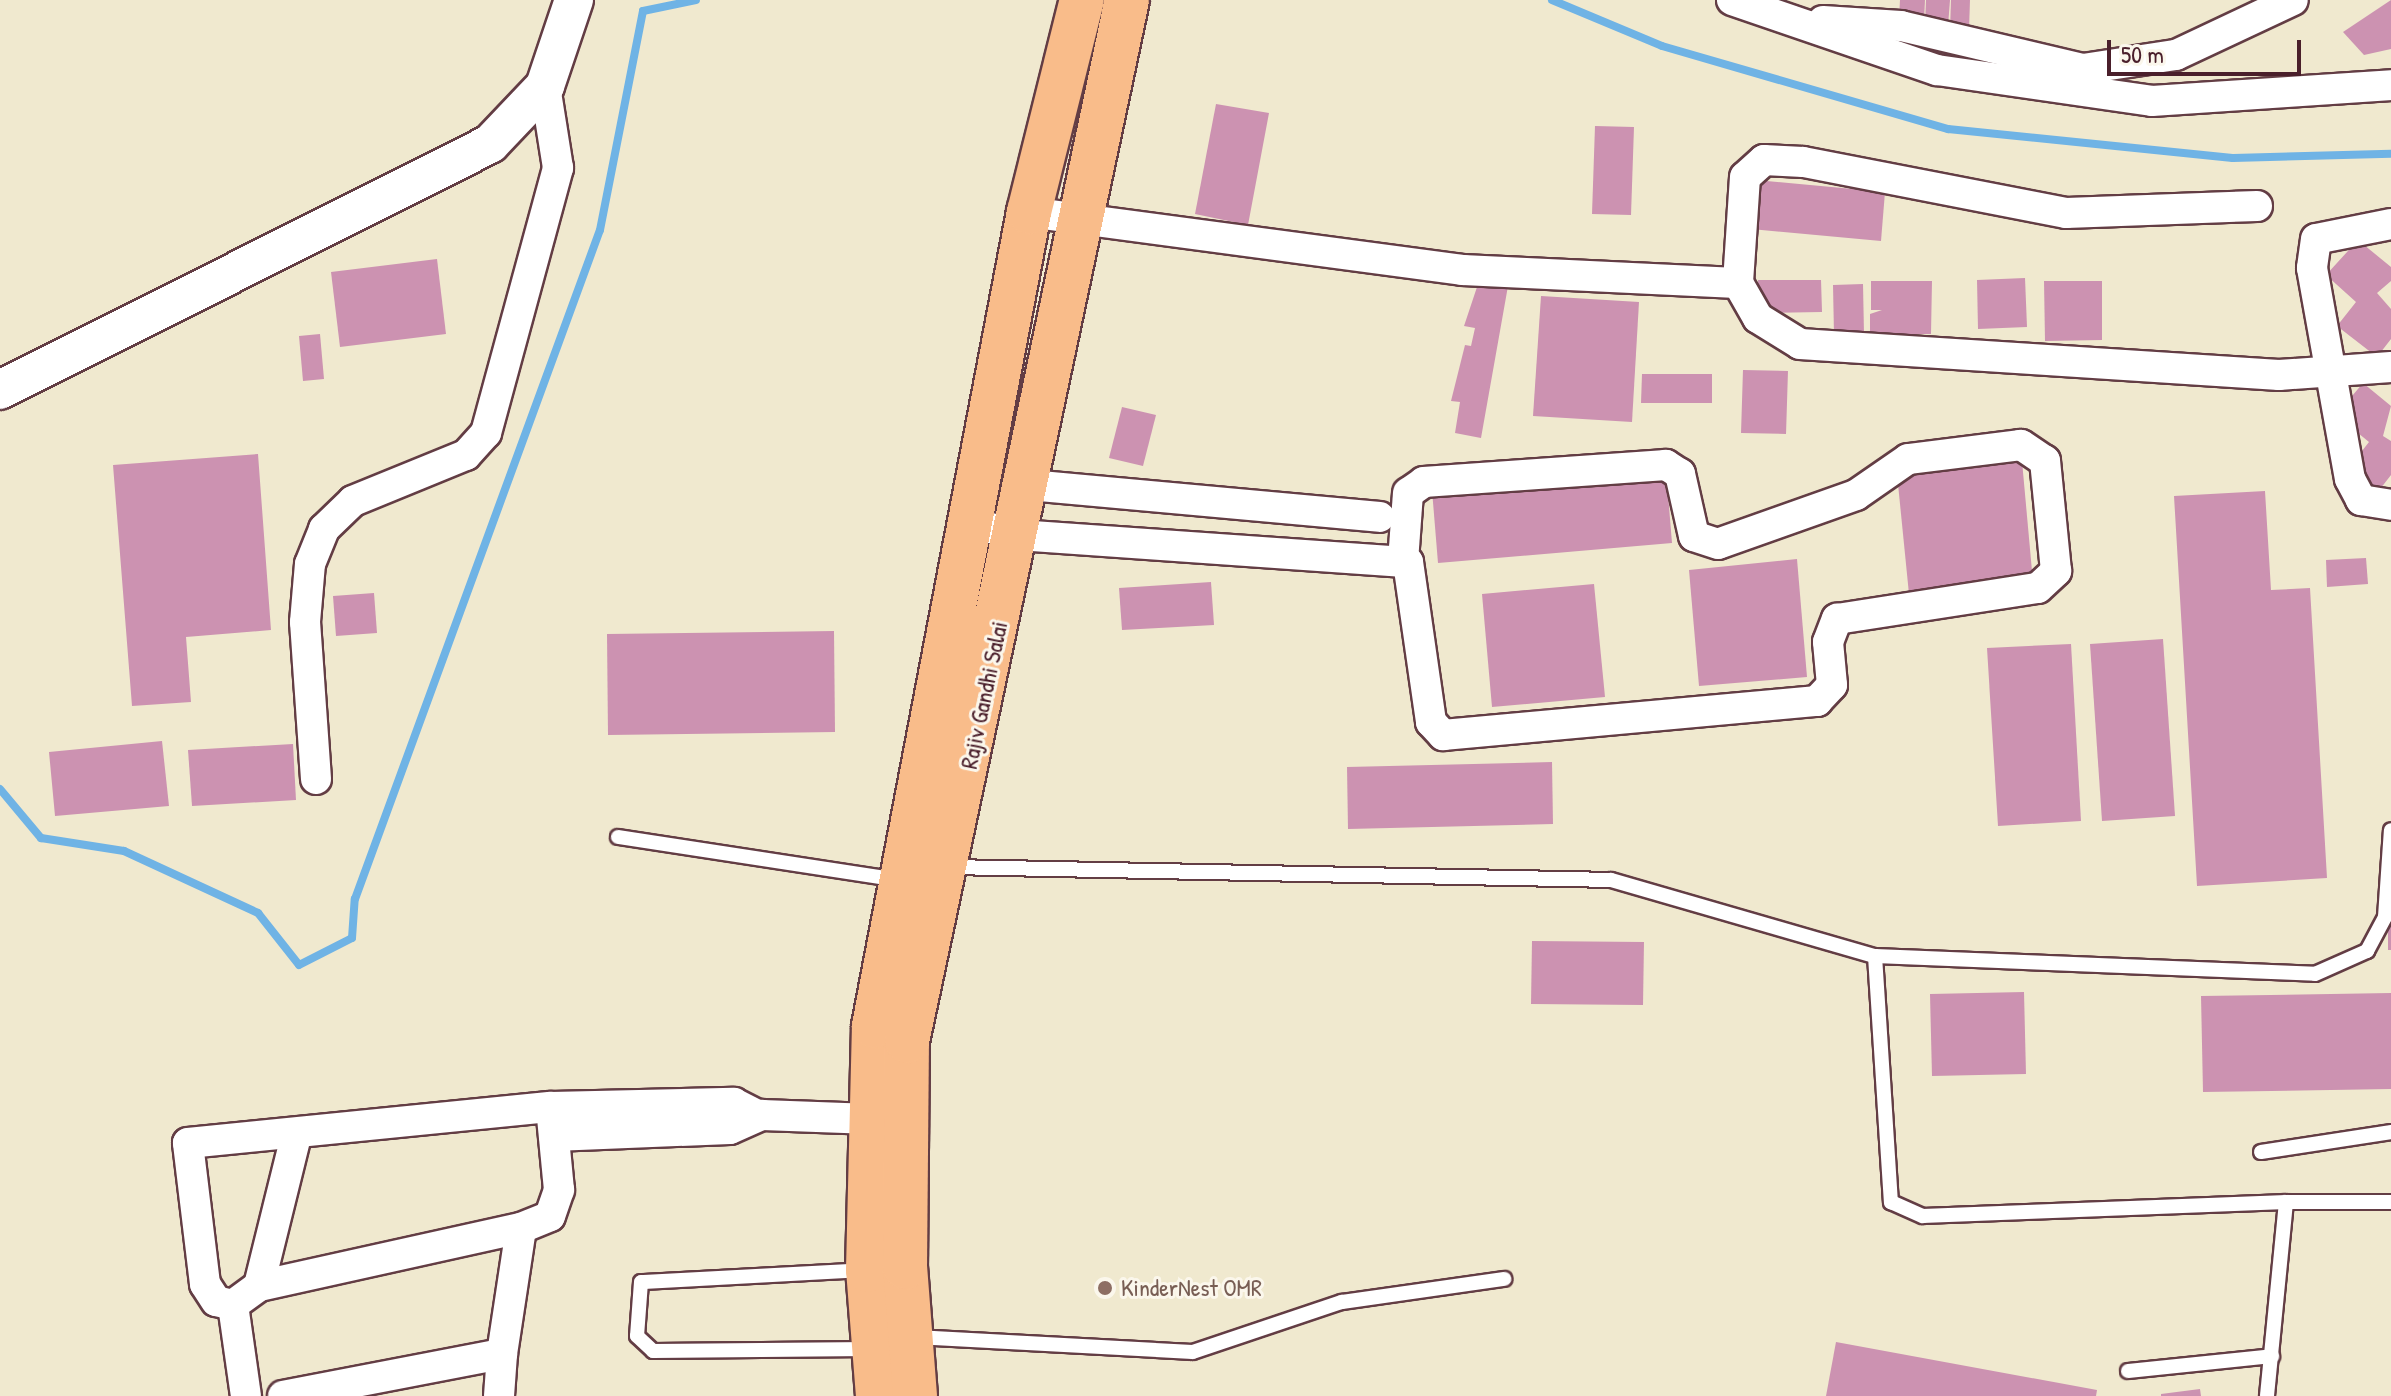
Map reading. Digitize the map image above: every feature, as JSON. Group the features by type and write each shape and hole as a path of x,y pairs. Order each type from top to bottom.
{"main road":[{"name":"Rajiv Gandhi Salai","path":"878,1396 892,1343 919,870 971,523 1029,212 1082,0"},
{"name":"Rajiv Gandhi Salai","path":"915,1396 892,1343 868,1270 874,1026 1018,535 1085,221 1126,3"}],"street":[{"path":"0,390 490,144 545,86 574,0"},
{"path":"1732,0 1937,70 2152,101 2391,85"},
{"path":"1793,19 1901,26 2083,69 2176,55 2293,0"},
{"path":"316,779 305,622 310,564 324,529 353,501 466,455 486,433 558,168 545,86"},
{"path":"2257,206 2066,213 1764,160 1745,177 1738,283 1758,318 1800,344 2391,382"},
{"path":"1029,212 1462,270 1738,283"},
{"path":"2391,224 2332,234 2313,246 2354,491 2371,504 2391,505"},
{"path":"2334,377 2391,367"},
{"path":"971,523 1018,535 1403,561 1413,569 1431,722 1443,735 1817,701 1832,685 1828,642 1837,619 2038,588 2056,571 2045,461 2021,445 1908,459 1856,495 1718,544 1694,536 1680,474 1666,465 1424,482 1408,493 1403,561"},
{"path":"1029,485 1380,517"},
{"path":"553,1121 559,1190 550,1216 521,1228 259,1286 233,1305 216,1301 205,1284 188,1143 553,1121 734,1103 758,1115 872,1119"},
{"path":"259,1286 296,1136"},
{"path":"499,1396 502,1354 521,1228"},
{"path":"233,1305 246,1396"},
{"path":"283,1396 502,1354"}],"lane":[{"path":"618,837 919,870 1611,880 1875,956 2315,974 2367,951 2385,917 2391,830"},
{"path":"1875,956 1886,1176 1891,1202 1904,1213 2391,1202"},
{"path":"2261,1152 2391,1132"},
{"path":"2267,1396 2286,1202"},
{"path":"868,1270 641,1282 637,1336 653,1351 892,1343 1193,1352 1342,1302 1504,1279"},
{"path":"2128,1371 2272,1356"}],"building":[{"path":"1900,0 1925,0 1924,20 1899,19"},
{"path":"1926,0 1950,0 1948,26 1925,25"},
{"path":"1951,0 1970,0 1969,30 1950,29"},
{"path":"2391,0 2391,49 2364,55 2343,32"},
{"path":"1216,104 1269,113 1248,225 1195,214"},
{"path":"1595,126 1634,127 1631,215 1592,214"},
{"path":"1756,180 1885,192 1881,241 1751,229"},
{"path":"2358,240 2391,267 2391,281 2377,293 2391,309 2391,339 2377,357 2337,326 2356,302 2326,275"},
{"path":"437,259 446,334 340,347 331,272"},
{"path":"2025,278 2027,327 1978,329 1977,280"},
{"path":"1758,280 1821,280 1822,312 1759,313"},
{"path":"1479,281 1508,286 1481,438 1455,433 1460,402 1451,401 1465,345 1471,346 1475,328 1464,326"},
{"path":"1871,281 1932,281 1931,334 1870,334 1870,314 1882,310 1871,310"},
{"path":"2044,281 2102,281 2102,340 2045,341"},
{"path":"1863,284 1864,334 1834,335 1833,285"},
{"path":"1541,296 1639,302 1632,422 1533,416"},
{"path":"320,334 324,379 303,381 299,336"},
{"path":"1743,370 1788,371 1786,434 1741,433"},
{"path":"1642,374 1712,374 1712,403 1641,403"},
{"path":"2363,383 2391,406 2383,436 2391,441 2391,475 2377,493 2347,470 2369,442 2336,415"},
{"path":"1122,407 1156,415 1143,466 1109,458"},
{"path":"258,454 271,630 186,637 191,702 132,706 113,465"},
{"path":"2022,461 2033,582 1909,594 1897,474"},
{"path":"1666,470 1672,543 1438,563 1432,490"},
{"path":"2265,491 2271,590 2310,588 2327,878 2197,886 2174,496"},
{"path":"2366,558 2368,584 2327,587 2326,560"},
{"path":"1797,559 1807,677 1699,686 1689,570"},
{"path":"1211,582 1214,625 1122,630 1119,588"},
{"path":"1594,584 1605,697 1492,707 1482,594"},
{"path":"374,593 377,633 336,636 333,596"},
{"path":"834,631 835,732 608,735 607,634"},
{"path":"2163,639 2175,816 2102,821 2090,644"},
{"path":"2071,644 2081,821 1998,826 1987,648"},
{"path":"162,741 169,806 55,816 49,752"},
{"path":"293,744 296,800 192,806 188,750"},
{"path":"1552,762 1553,824 1348,829 1347,767"},
{"path":"2388,904 2391,904 2391,950 2388,950"},
{"path":"1532,941 1644,942 1643,1005 1531,1004"},
{"path":"2024,992 2026,1074 1932,1076 1930,994"},
{"path":"2391,993 2391,1089 2203,1092 2201,996"},
{"path":"1836,1342 2097,1390 2096,1396 1826,1396"},
{"path":"2200,1389 2201,1396 2161,1396 2161,1394"}],"waterway":[{"path":"0,789 41,838 124,851 258,913 299,965 352,938 355,899 600,230 643,11 696,0"},
{"path":"1552,0 1662,46 1948,129 2233,158 2391,154"}],"place":[{"name":"KinderNest OMR","path":"1105,1288"}]}
